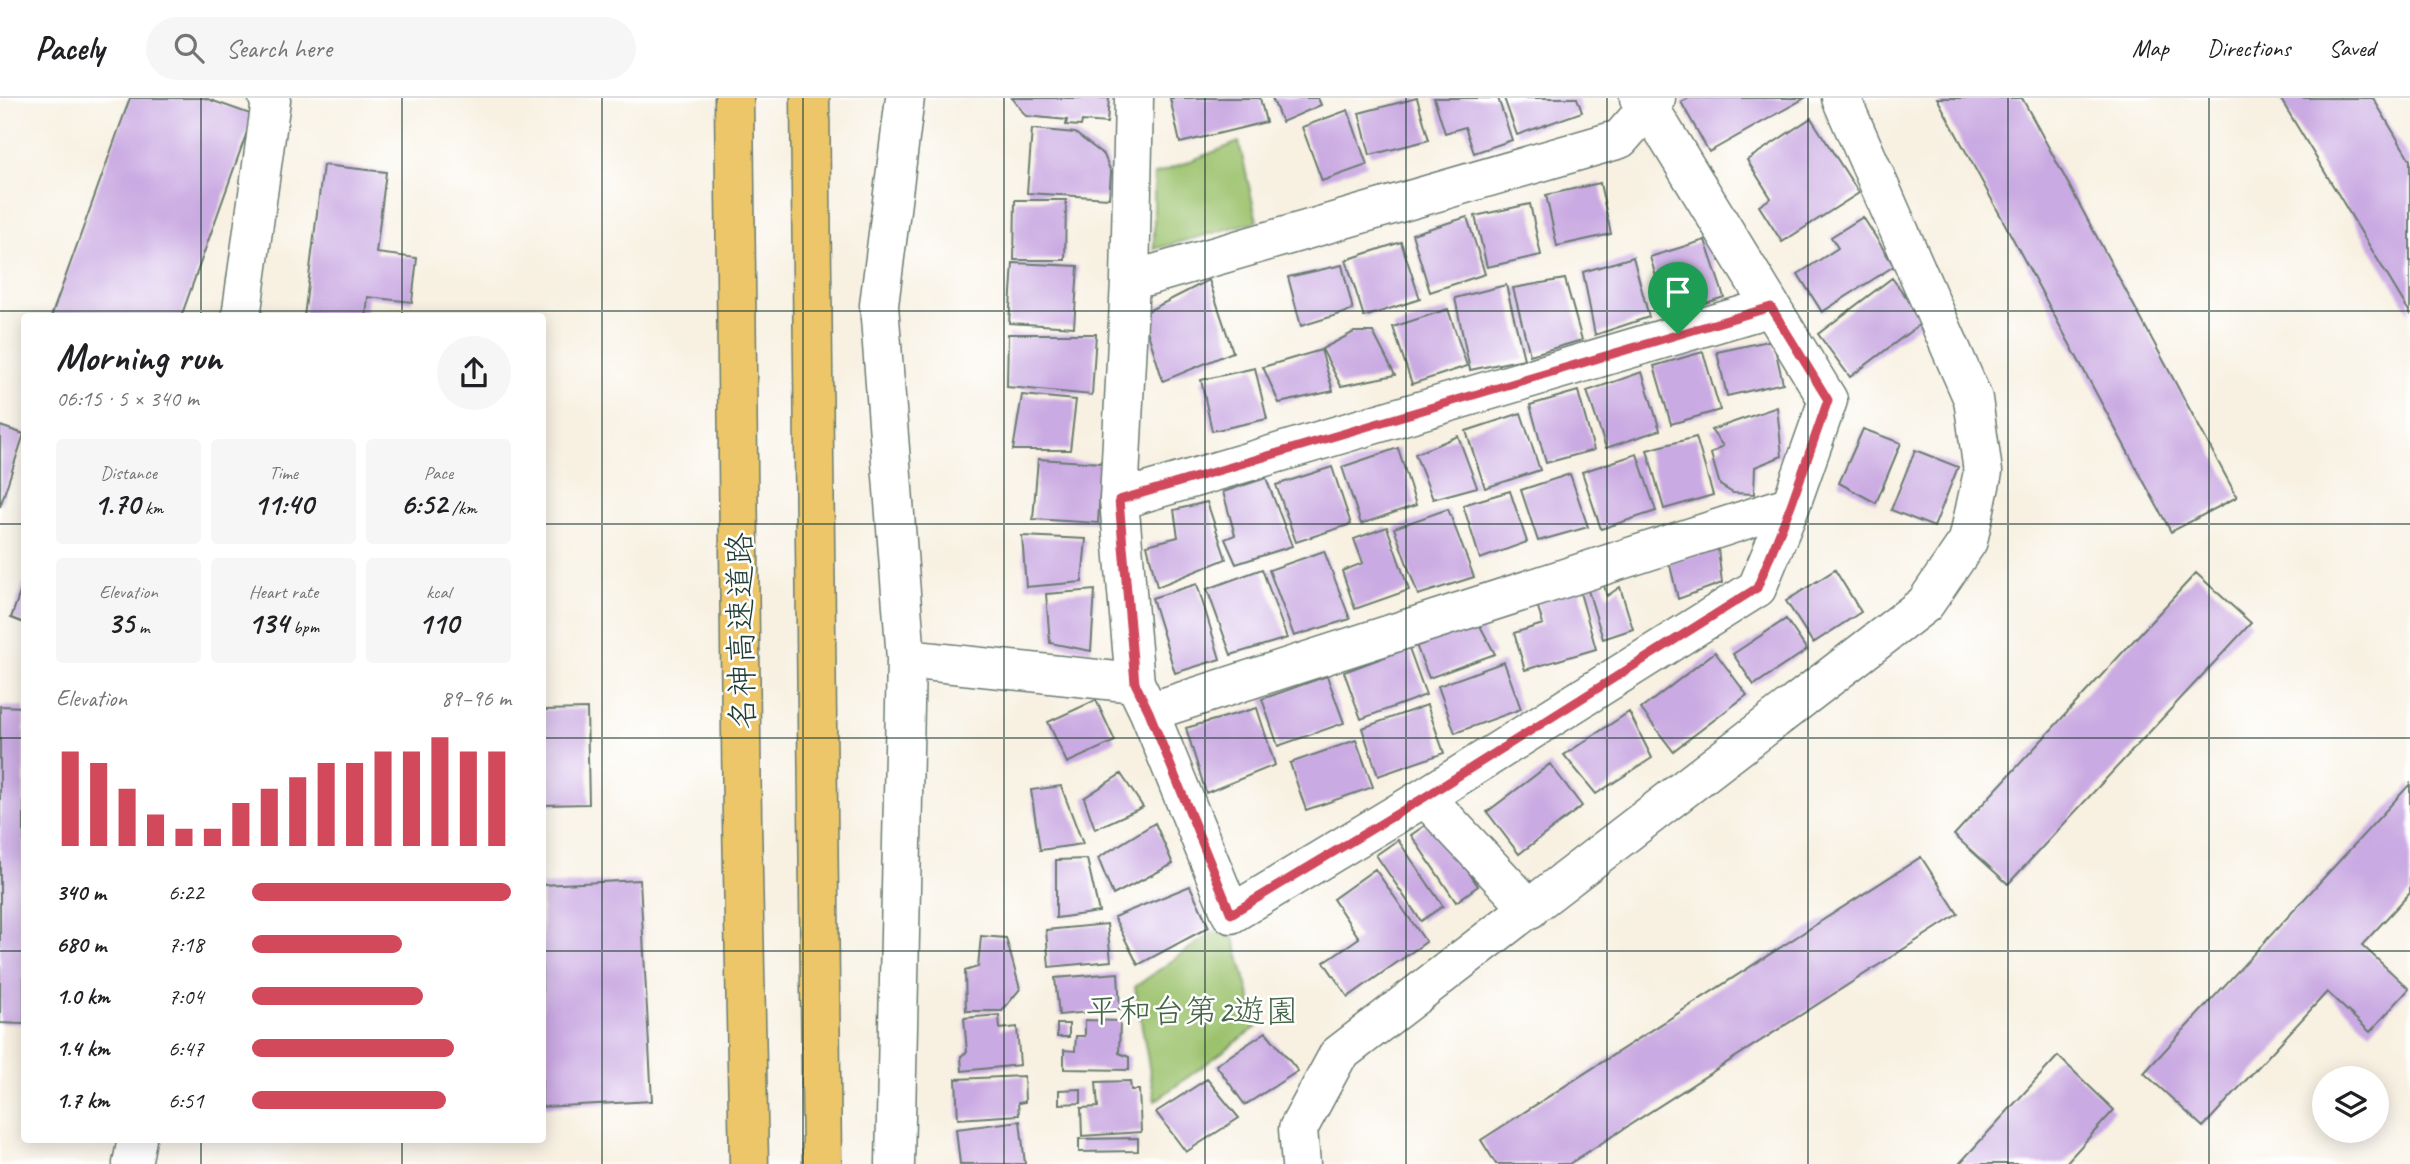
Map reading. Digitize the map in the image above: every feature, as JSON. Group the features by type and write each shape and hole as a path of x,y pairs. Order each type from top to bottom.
{"highway":[{"name":"名神高速道路","path":"734,98 742,836 749,1164"},
{"path":"810,98 822,1164"}],"street":[{"path":"242,313 271,100 268,98"},
{"path":"894,1164 906,659 879,305 905,98"},
{"path":"1130,281 1620,139 1648,101 1828,400 1791,505 1757,588 1425,797 1231,914 1142,697 1119,500 1130,281 1134,98"},
{"path":"1301,1164 1298,1129 1338,1055 1925,604 1968,541 1983,472 1973,399 1841,98"},
{"path":"1119,500 1771,307"},
{"path":"906,659 1142,697 1791,505"},
{"path":"1425,797 1531,909"},
{"path":"132,1164 136,1143"}],"green space":[{"path":"1239,142 1257,221 1154,249 1154,175"},
{"name":"平和台第2遊園","path":"1214,931 1234,938 1258,1026 1155,1101 1135,987"}],"building":[{"path":"130,98 205,98 253,115 182,313 52,313"},
{"path":"1012,98 1109,98 1107,123 1082,121 1081,126 1066,125 1067,120 1026,116"},
{"path":"1170,98 1260,98 1266,122 1180,143"},
{"path":"1272,98 1318,98 1321,105 1282,122"},
{"path":"1417,98 1429,140 1370,155 1359,113"},
{"path":"1434,98 1498,98 1512,140 1474,153 1465,127 1445,133"},
{"path":"1504,98 1577,98 1582,112 1517,135"},
{"path":"1689,98 1805,98 1709,152 1681,102"},
{"path":"1937,98 2022,98 2237,497 2171,532"},
{"path":"2280,98 2373,98 2410,160 2410,313"},
{"path":"1348,110 1367,165 1322,181 1302,127"},
{"path":"1811,118 1859,193 1782,242 1759,206 1771,198 1747,160"},
{"path":"1032,129 1075,133 1104,155 1111,172 1109,198 1027,193"},
{"path":"323,165 386,172 376,253 417,258 412,302 368,297 366,313 304,313"},
{"path":"1600,183 1611,234 1557,246 1546,195"},
{"path":"1015,200 1066,200 1065,260 1014,260"},
{"path":"1530,204 1541,255 1487,267 1475,216"},
{"path":"1467,217 1485,274 1430,292 1412,234"},
{"path":"1863,217 1894,266 1822,312 1798,274 1838,248 1831,237"},
{"path":"1705,240 1724,297 1668,315 1650,257"},
{"path":"1401,242 1420,299 1364,317 1346,260"},
{"path":"1633,257 1649,317 1595,335 1583,272"},
{"path":"1013,263 1078,266 1074,327 1009,323"},
{"path":"1342,265 1353,310 1301,326 1288,277"},
{"path":"1892,278 1924,321 1850,377 1818,334"},
{"path":"1565,279 1582,340 1530,355 1513,288"},
{"path":"1209,280 1233,352 1163,381 1142,314"},
{"path":"1506,285 1524,359 1470,370 1455,298"},
{"path":"1448,309 1467,366 1412,384 1393,327"},
{"path":"1354,332 1373,332 1395,375 1341,386 1322,349"},
{"path":"1008,334 1096,334 1092,395 1007,387"},
{"path":"1773,340 1783,383 1727,396 1717,352"},
{"path":"1321,350 1333,391 1279,403 1263,367"},
{"path":"1703,352 1720,410 1671,424 1654,366"},
{"path":"1255,368 1267,419 1212,431 1201,380"},
{"path":"1642,372 1660,430 1606,448 1587,391"},
{"path":"1578,391 1594,450 1546,463 1530,405"},
{"path":"1022,395 1076,400 1070,450 1013,450"},
{"path":"1777,407 1782,456 1755,467 1754,494 1733,493 1720,485 1711,454 1723,446 1711,430"},
{"path":"1521,413 1540,470 1485,488 1466,431"},
{"path":"0,426 21,433 21,443 0,507"},
{"path":"1863,429 1901,443 1876,503 1839,483"},
{"path":"1458,436 1477,487 1433,499 1415,454"},
{"path":"1696,437 1713,495 1664,509 1647,450"},
{"path":"1398,448 1416,505 1361,524 1342,467"},
{"path":"1915,450 1958,467 1934,527 1891,510"},
{"path":"1637,454 1656,511 1601,529 1582,472"},
{"path":"1038,459 1102,463 1098,523 1033,519"},
{"path":"1332,467 1351,524 1296,542 1276,485"},
{"path":"1570,474 1588,527 1538,541 1521,490"},
{"path":"1266,478 1292,546 1236,564 1225,539 1235,535 1223,492"},
{"path":"1510,491 1527,542 1480,559 1463,505"},
{"path":"1207,502 1226,559 1157,587 1147,545 1178,537 1174,510"},
{"path":"1448,509 1474,577 1418,595 1394,528"},
{"path":"1387,527 1409,590 1355,609 1342,571 1363,563 1354,539"},
{"path":"1022,536 1086,539 1082,582 1026,587"},
{"path":"1718,549 1722,583 1678,599 1669,561"},
{"path":"1324,551 1350,619 1294,636 1269,570"},
{"path":"1262,569 1287,638 1231,655 1207,589"},
{"path":"1835,570 1861,612 1813,643 1786,601"},
{"path":"2196,573 2251,623 2008,884 1954,835"},
{"path":"1603,582 1607,596 1620,587 1633,629 1603,639 1587,587"},
{"path":"1197,584 1220,659 1175,673 1152,598"},
{"path":"1579,589 1596,649 1525,670 1514,633 1543,624 1536,601"},
{"path":"21,590 21,622 11,618"},
{"path":"1095,590 1091,651 1050,643 1046,594"},
{"path":"1786,619 1807,650 1754,685 1733,654"},
{"path":"1477,620 1495,654 1429,678 1416,645"},
{"path":"1409,648 1426,695 1361,719 1344,672"},
{"path":"1715,652 1747,695 1673,751 1641,709"},
{"path":"1504,662 1521,709 1455,733 1438,686"},
{"path":"1327,676 1344,723 1278,746 1262,699"},
{"path":"1096,700 1115,741 1067,763 1048,722"},
{"path":"1427,705 1444,753 1378,776 1362,728"},
{"path":"0,706 21,707 21,1024 0,1023"},
{"path":"1257,708 1275,765 1206,793 1186,728"},
{"path":"587,709 589,804 546,805 546,710"},
{"path":"1629,712 1652,758 1596,794 1564,755"},
{"path":"1356,740 1373,787 1306,810 1290,763"},
{"path":"1550,764 1582,806 1519,854 1487,812"},
{"path":"1121,774 1143,807 1095,829 1084,798"},
{"path":"2410,784 2410,893 2362,945 2409,989 2370,1032 2327,992 2203,1127 2144,1073"},
{"path":"1061,786 1083,844 1040,850 1031,790"},
{"path":"1433,820 1478,886 1456,902 1411,835"},
{"path":"1155,823 1173,864 1113,895 1098,858"},
{"path":"1398,840 1443,906 1421,921 1376,855"},
{"path":"1921,857 1958,914 1569,1164 1496,1164 1481,1140"},
{"path":"1087,859 1099,912 1056,918 1056,860"},
{"path":"1375,869 1426,942 1348,997 1324,962 1359,938 1333,899"},
{"path":"640,880 652,1101 546,1107 546,885"},
{"path":"1190,886 1209,927 1138,965 1114,917"},
{"path":"1107,924 1111,961 1049,967 1046,930"},
{"path":"981,936 1006,938 1020,989 1002,1011 966,1011 965,971 978,967"},
{"path":"1118,973 1120,1009 1059,1015 1055,978"},
{"path":"999,1015 1000,1029 1017,1027 1020,1065 962,1071 961,1056 967,1052 964,1018"},
{"path":"1085,1020 1120,1021 1119,1053 1129,1057 1129,1070 1064,1069 1064,1050 1075,1051 1076,1036 1085,1036"},
{"path":"1057,1024 1069,1024 1069,1037 1057,1037"},
{"path":"1266,1032 1298,1071 1245,1105 1216,1065"},
{"path":"2058,1056 2114,1110 2065,1164 1959,1164"},
{"path":"1024,1076 1025,1102 1018,1103 1019,1115 958,1119 956,1079"},
{"path":"1207,1079 1239,1118 1186,1152 1156,1112"},
{"path":"1130,1081 1131,1090 1139,1090 1141,1132 1082,1136 1081,1108 1098,1107 1096,1082"},
{"path":"1081,1089 1081,1103 1059,1104 1059,1090"},
{"path":"1020,1121 1025,1164 960,1164 956,1129"},
{"path":"1138,1138 1138,1151 1079,1152 1079,1139"}],"route":[{"path":"1771,307 1828,400 1791,505 1757,588 1425,797 1231,914 1135,683 1119,500 1678,334 1771,307"}]}
